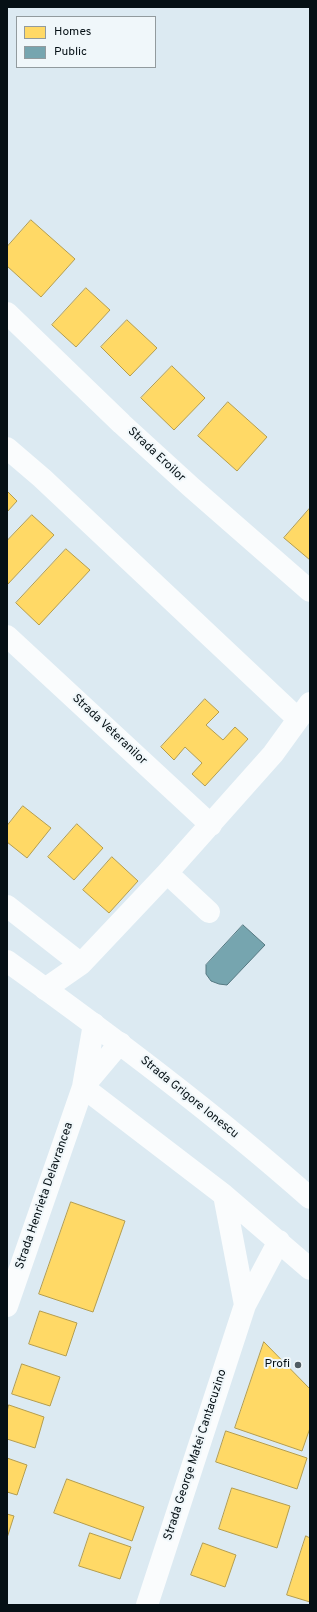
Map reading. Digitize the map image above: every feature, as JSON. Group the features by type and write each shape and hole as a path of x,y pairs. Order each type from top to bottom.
{"street":[{"name":"Strada Eroilor","path":"7,313 122,424 191,487 310,591"},
{"path":"7,448 304,711 273,754 167,873 80,964 45,988"},
{"name":"Strada Veteranilor","path":"7,636 211,825"},
{"path":"167,873 209,912"},
{"path":"7,906 80,964"},
{"name":"Strada Grigore Ionescu","path":"7,961 120,1043 193,1101 310,1198"},
{"path":"64,1002 80,964"},
{"name":"Strada Henrieta Delavrancea","path":"7,1306 83,1087 94,1024"},
{"name":"Strada Henrieta Delavrancea","path":"83,1087 120,1043"},
{"path":"83,1087 224,1195 310,1269"},
{"name":"Strada George Matei Cantacuzino","path":"224,1195 245,1305"},
{"name":"Strada George Matei Cantacuzino","path":"147,1605 245,1305 279,1241"}],"building: Homes":[{"path":"31,220 75,259 41,297 7,266 7,247"},
{"path":"86,288 110,310 76,347 52,325"},
{"path":"127,320 157,348 130,376 101,347"},
{"path":"172,366 205,398 174,430 141,398"},
{"path":"228,402 267,437 237,471 198,436"},
{"path":"7,491 17,501 7,512"},
{"path":"310,508 310,560 284,538"},
{"path":"32,515 54,535 7,585 7,541"},
{"path":"66,549 90,570 39,625 16,603"},
{"path":"205,699 219,712 206,725 223,740 235,727 248,739 205,786 192,774 202,763 185,747 174,760 161,747"},
{"path":"23,806 51,828 27,858 7,842 7,826"},
{"path":"77,824 103,848 74,880 48,857"},
{"path":"112,857 138,881 109,913 83,890"},
{"path":"71,1202 125,1221 93,1312 39,1294"},
{"path":"40,1311 77,1323 66,1356 29,1344"},
{"path":"264,1342 310,1389 310,1428 302,1451 235,1428"},
{"path":"22,1364 60,1377 50,1406 12,1394"},
{"path":"9,1405 44,1417 35,1448 7,1439 7,1412"},
{"path":"226,1431 307,1458 297,1489 216,1462"},
{"path":"7,1458 27,1465 17,1495 7,1492"},
{"path":"67,1479 144,1507 132,1541 54,1513"},
{"path":"232,1488 290,1506 277,1548 219,1529"},
{"path":"7,1514 14,1516 7,1538"},
{"path":"90,1533 131,1547 120,1579 79,1566"},
{"path":"306,1536 310,1538 310,1602 287,1595"},
{"path":"203,1543 236,1555 225,1587 191,1575"}],"building: Public":[{"path":"243,925 265,945 227,985 211,981 206,974 206,965"}],"place":[{"name":"Profi","path":"298,1365"}]}
